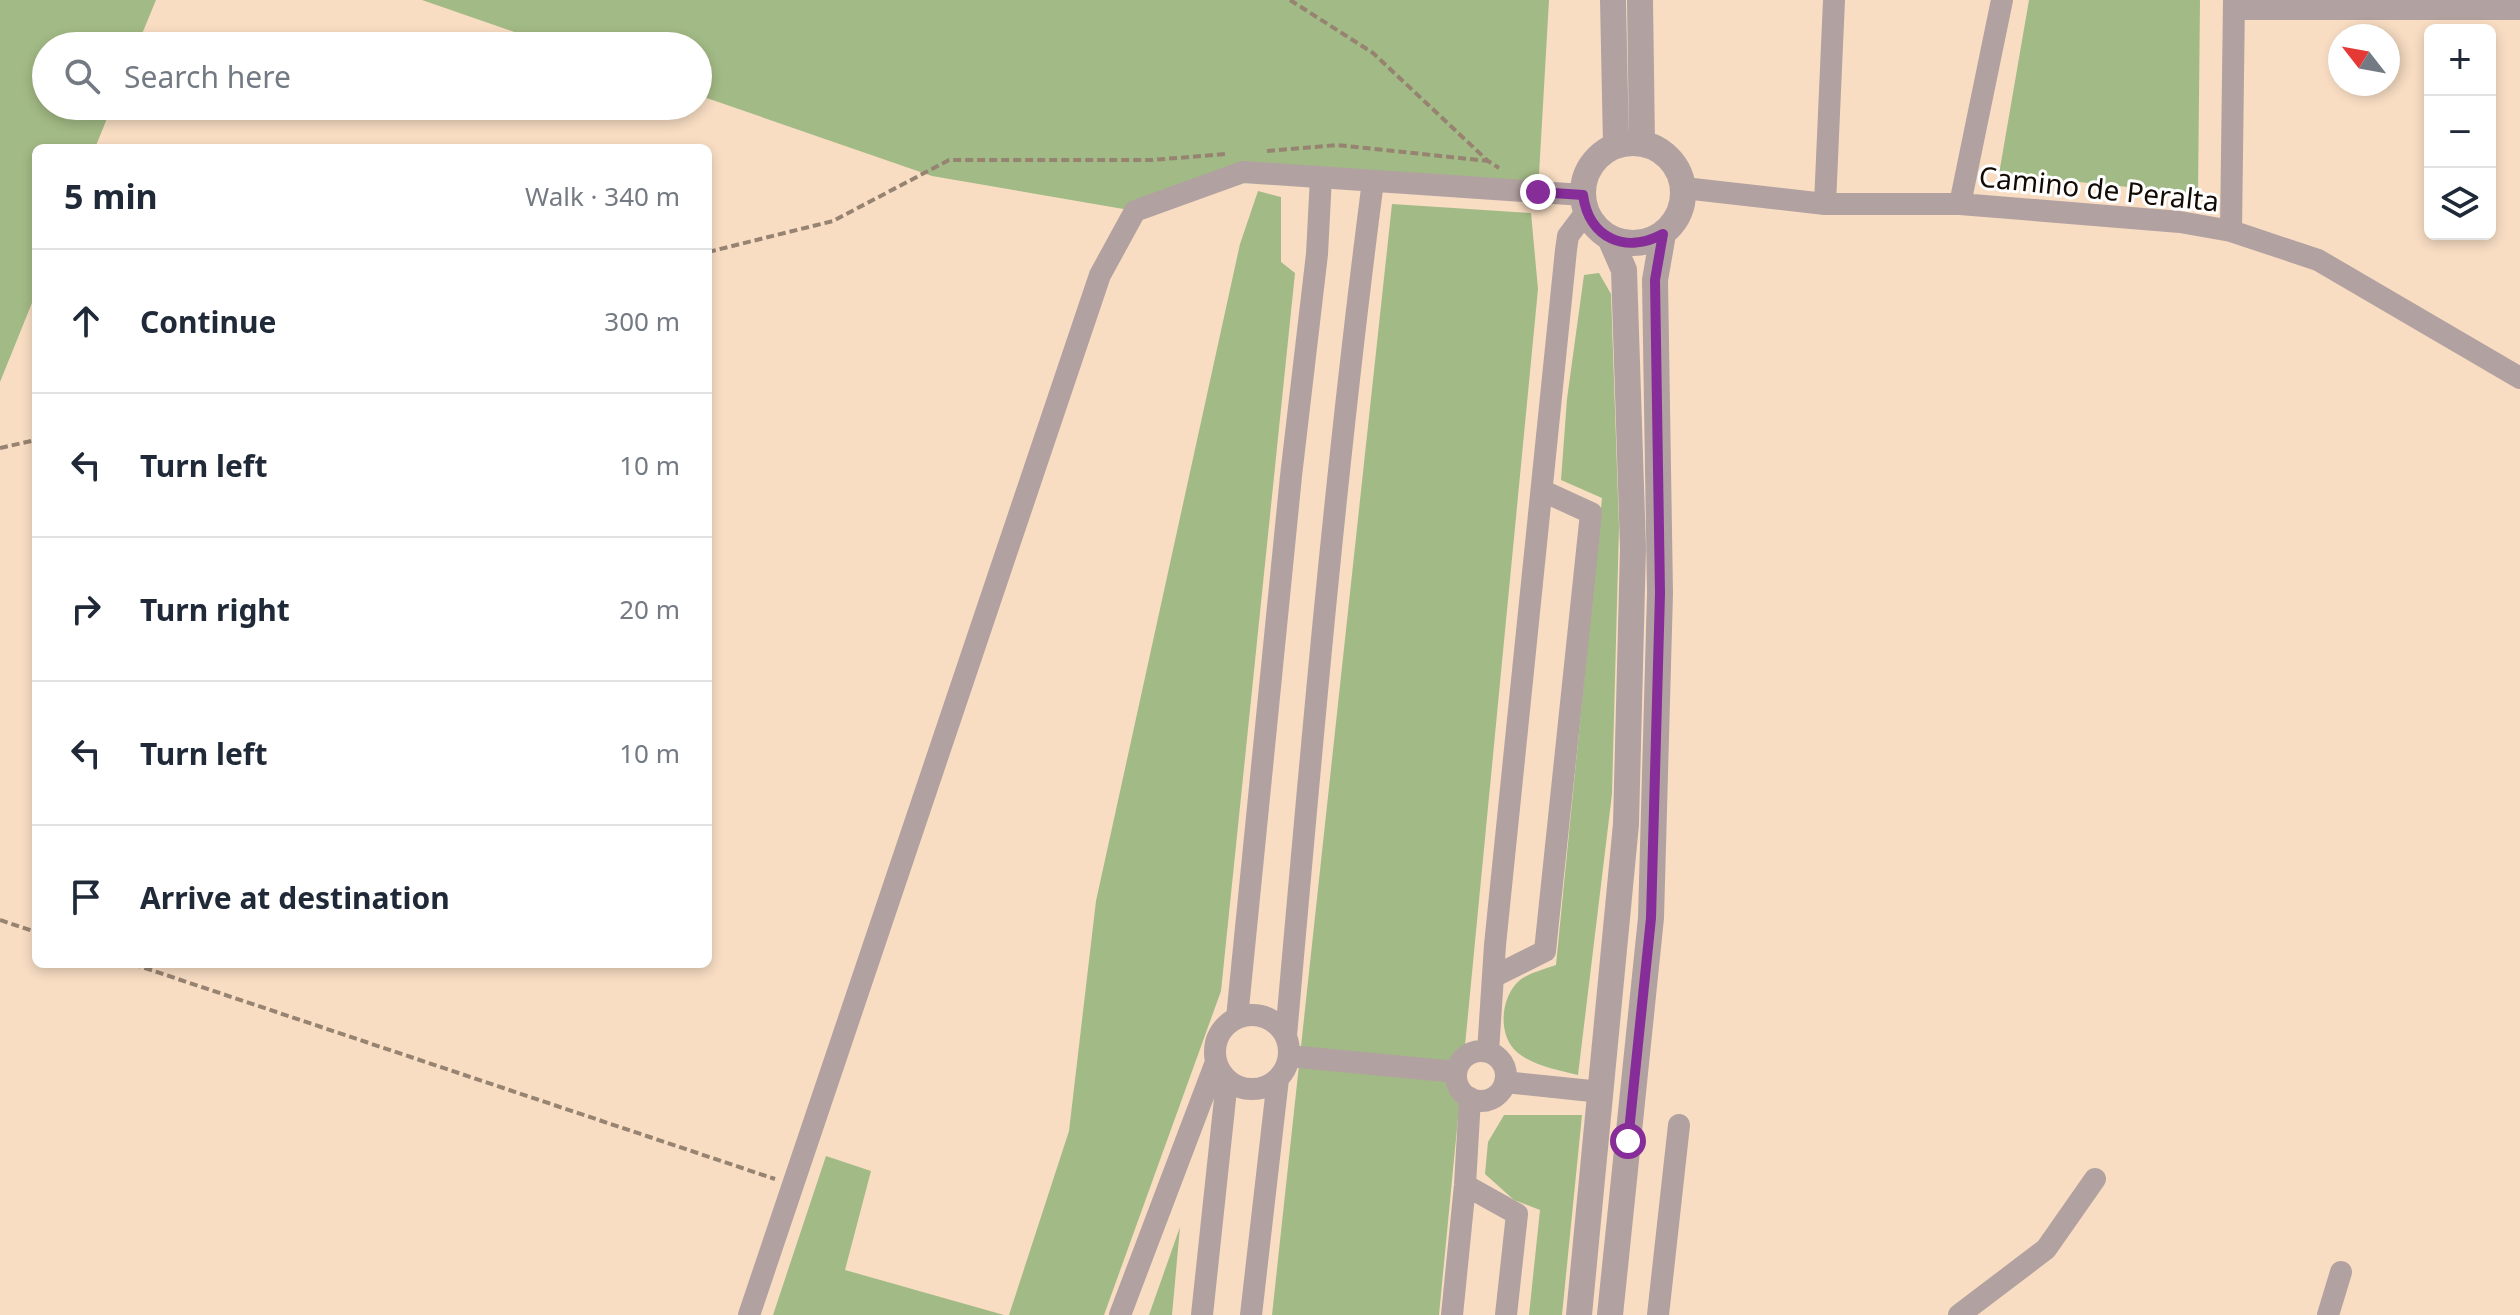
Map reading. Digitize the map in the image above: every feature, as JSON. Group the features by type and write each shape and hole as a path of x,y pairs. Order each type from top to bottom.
{"street":[{"path":"1613,0 1629,144"},
{"path":"1629,144 1640,0"},
{"path":"1825,204 1834,0"},
{"path":"1960,204 2002,0"},
{"path":"2231,231 2234,4 2520,9"},
{"path":"1488,1052 1522,677 1568,236 1585,204 1585,179 1591,165 1602,153 1629,144 1657,148 1670,158 1680,172 1684,188 1683,205 1675,221 1663,234 1637,244 1610,238 1600,232 1585,204"},
{"path":"749,1315 1100,275 1135,211 1243,172 1373,181 1585,204"},
{"path":"1237,1018 1291,476 1317,254 1321,177"},
{"path":"1251,1315 1278,1079 1285,1068 1288,1046 1318,671 1357,300 1373,181"},
{"name":"Camino de Peralta","path":"1684,188 1825,204 1960,204 2180,222 2231,231 2318,260 2520,378"},
{"path":"1610,1315 1651,918 1660,593 1655,280 1663,234"},
{"path":"1579,1315 1626,824 1633,548 1624,270 1610,238"},
{"path":"1493,977 1545,951 1590,529 1591,513 1543,491"},
{"path":"1202,1315 1222,1071 1215,1049 1219,1035 1227,1024 1237,1018 1262,1016 1274,1022 1288,1046"},
{"path":"1288,1046 1456,1072"},
{"path":"1479,1051 1488,1052 1502,1063 1505,1082 1497,1095 1486,1100 1470,1098 1460,1089 1456,1072 1466,1056 1479,1051"},
{"path":"1222,1071 1246,1089 1259,1089 1278,1079"},
{"path":"1120,1315 1222,1071"},
{"path":"1505,1082 1601,1092"},
{"path":"1452,1315 1470,1098"},
{"path":"1658,1315 1679,1125"},
{"path":"1959,1315 2046,1249 2095,1179"},
{"path":"1465,1185 1517,1214 1506,1315"},
{"path":"2328,1315 2341,1272"}],"path":[{"path":"1290,0 1373,53 1488,161 1501,169"},
{"path":"1260,151 1337,145 1488,161"},
{"path":"712,251 833,221 949,160 1152,160 1229,154"},
{"path":"0,448 32,441"},
{"path":"0,920 32,931"},
{"path":"145,968 793,1185"}],"green space":[{"path":"0,0 156,0 143,32 32,32 32,120 106,120 97,144 32,144 32,303 0,382"},
{"path":"422,0 1549,0 1538,192 1243,172 1135,211 932,176 712,100 712,32 515,32"},
{"path":"2029,0 2200,0 2198,194 1999,174"},
{"path":"1258,191 1281,197 1281,262 1295,273 1221,991 1104,1315 1009,1315 1069,1131 1096,901 1240,244"},
{"path":"1392,204 1531,213 1538,289 1439,1315 1272,1315"},
{"path":"1599,273 1611,294 1619,527 1612,794 1578,1075 1539,1064 1518,1053 1507,1037 1504,1016 1508,996 1520,980 1556,965 1602,498 1561,480 1567,399 1584,275"},
{"path":"1504,1115 1582,1115 1562,1315 1529,1315 1540,1210 1514,1200 1485,1174 1488,1142"},
{"path":"826,1156 871,1171 845,1270 1004,1315 773,1315"},
{"path":"1180,1227 1172,1315 1149,1315"}],"route":[{"path":"1538,192 1583,195 1592,223 1600,232 1623,243 1637,244 1663,234 1655,280 1660,593 1651,918 1628,1141"}]}
